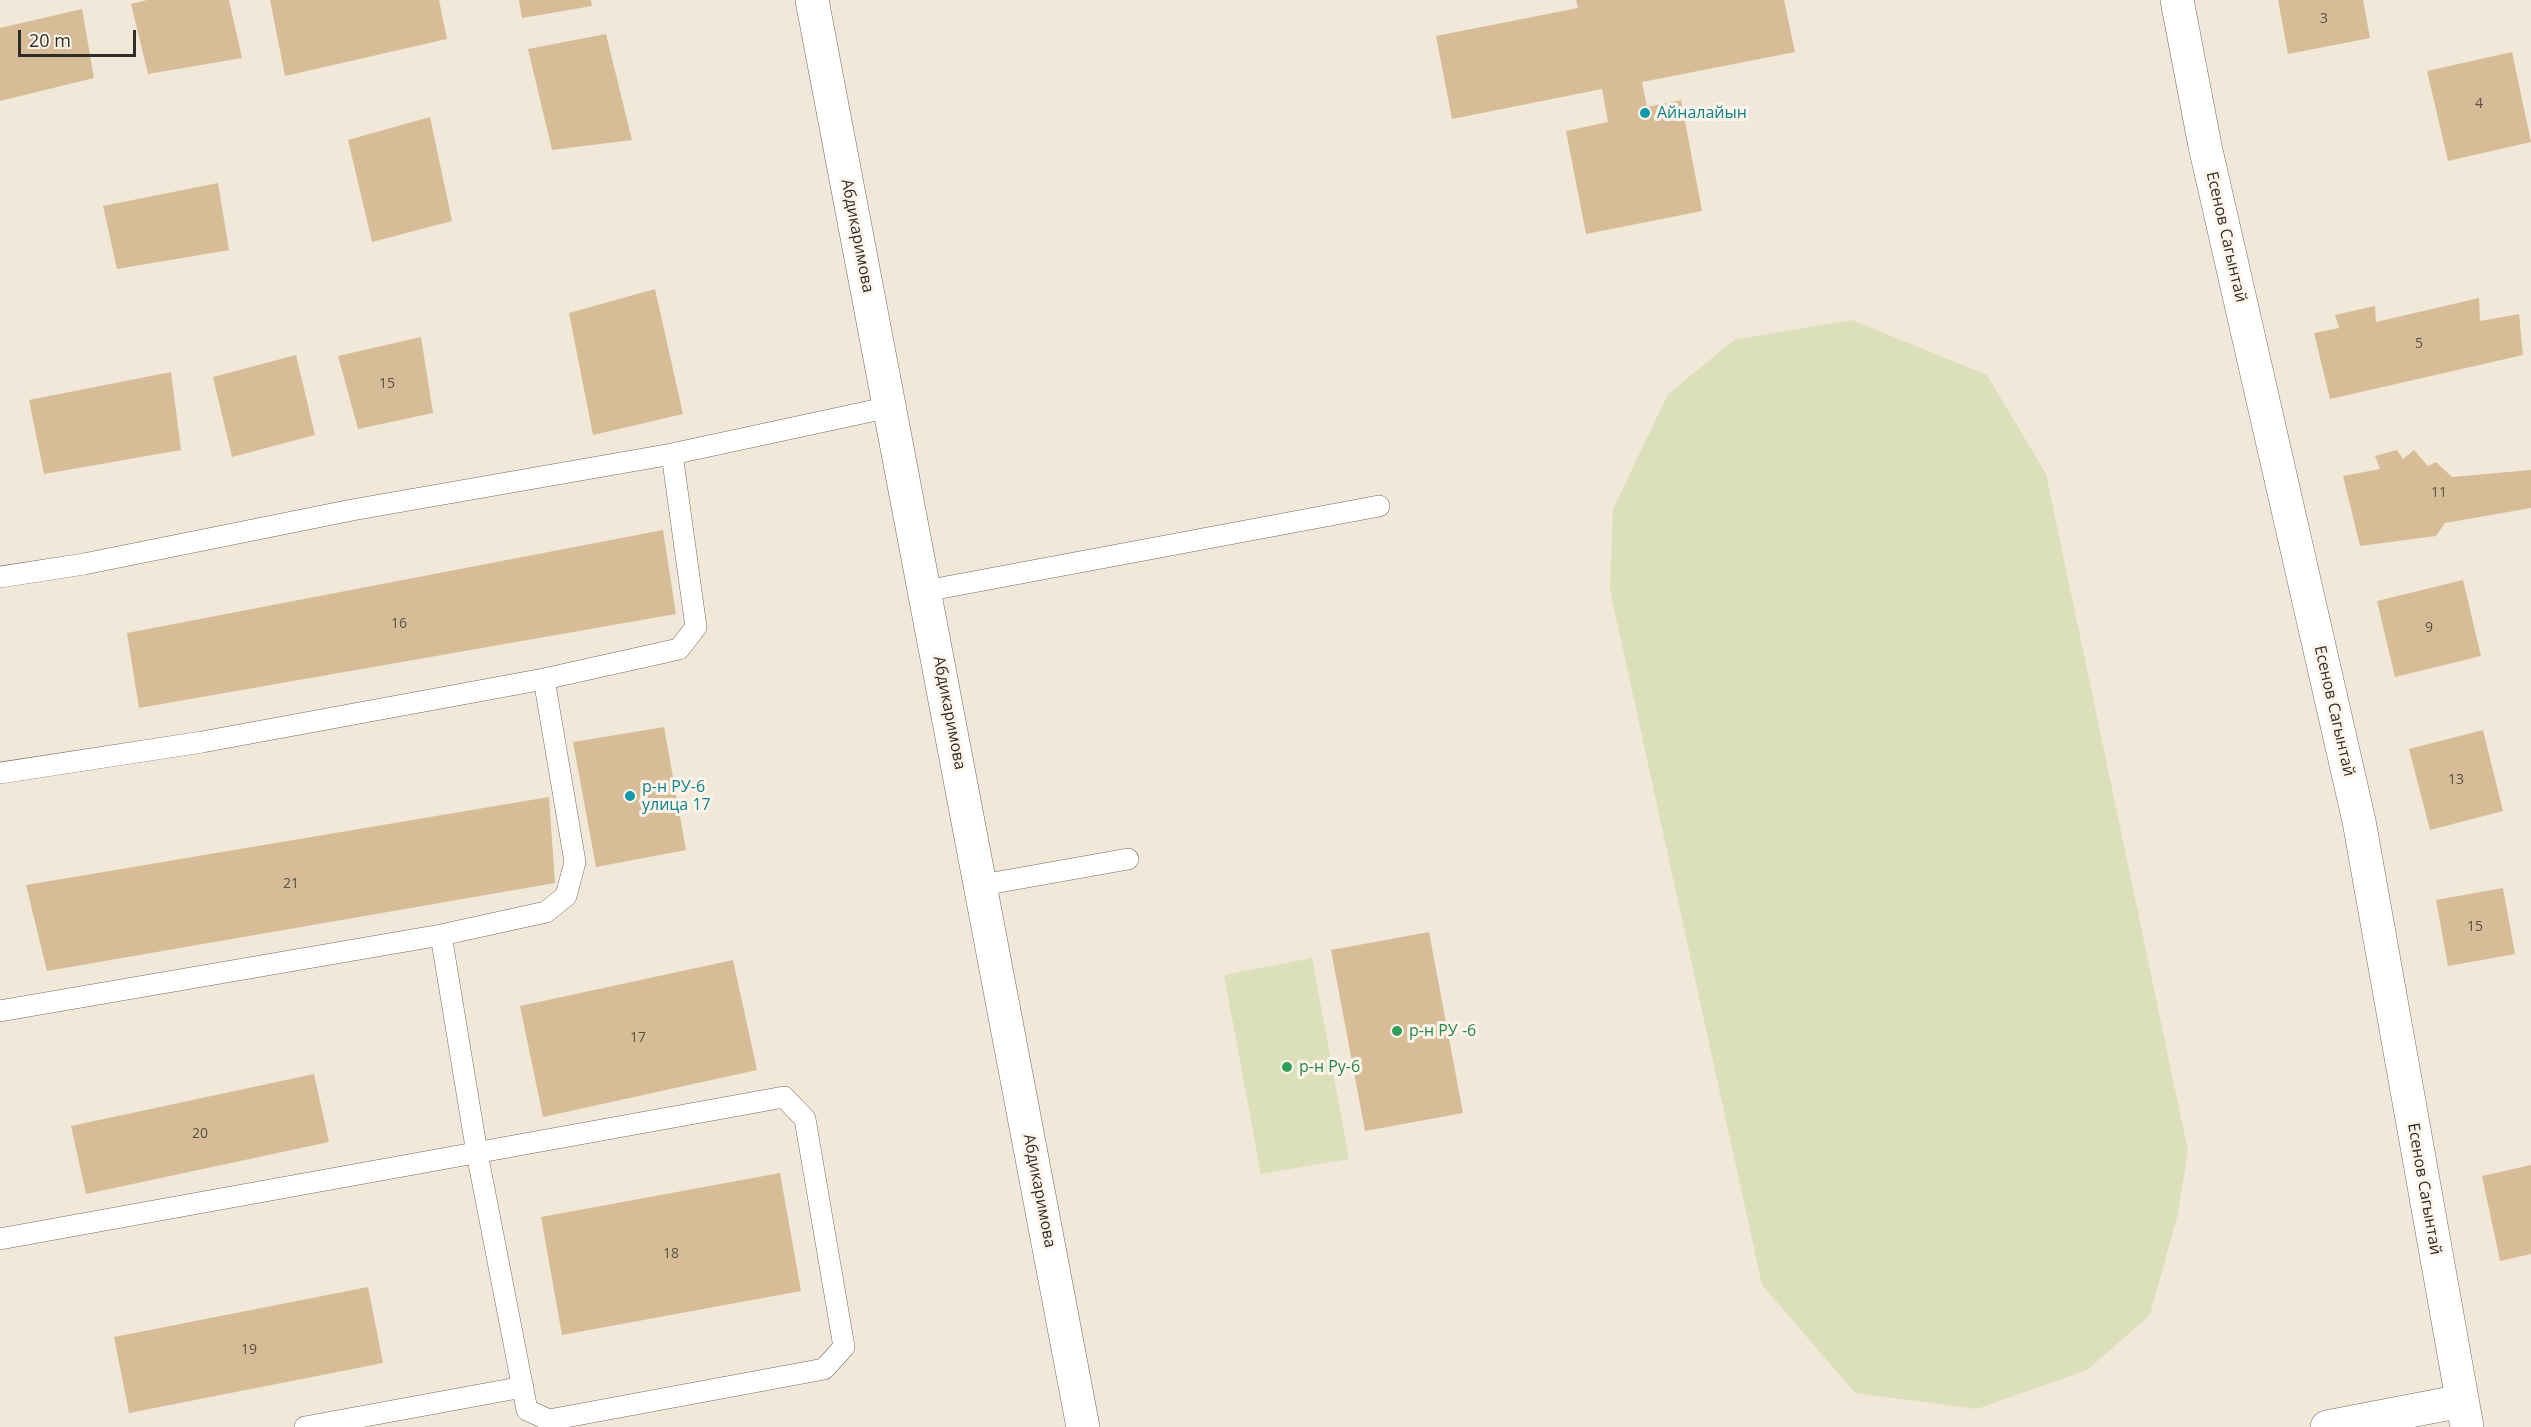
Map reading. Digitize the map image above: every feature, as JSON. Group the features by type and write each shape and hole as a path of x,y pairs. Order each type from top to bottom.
{"street":[{"name":"Абдикаримова","path":"812,0 982,885 1083,1427"},
{"name":"Есенов Сагынтай","path":"2177,0 2205,146 2359,821 2464,1414"},
{"path":"2327,1427 2464,1414"}],"lane":[{"path":"0,578 84,564 352,510 672,454 890,407"},
{"path":"0,773 202,742 544,679 679,649 696,627 672,454"},
{"path":"925,591 1379,506"},
{"path":"0,1011 441,934 546,912 566,896 575,862 544,679"},
{"path":"982,885 1128,859"},
{"path":"0,1239 477,1153 784,1097 806,1119 844,1347 824,1370 549,1420 527,1410 477,1153 441,934"},
{"path":"305,1427 522,1387"}],"green space":[{"path":"1852,320 1987,375 2046,474 2188,1151 2178,1213 2150,1315 2087,1370 1977,1409 1855,1393 1762,1285 1610,590 1613,509 1668,394 1734,340"},
{"name":"р-н Ру-6","path":"1312,958 1349,1159 1261,1174 1224,975"}],"building":[{"path":"147,0 229,0 242,58 148,74 131,4"},
{"path":"270,0 439,0 447,39 285,76"},
{"path":"519,0 591,0 592,6 522,18"},
{"name":"Айналайын","path":"1576,0 1784,0 1795,52 1642,82 1647,107 1681,100 1702,211 1586,234 1566,131 1608,122 1602,89 1452,119 1436,36 1578,8"},
{"path":"2278,0 2363,0 2370,38 2288,54"},
{"path":"82,9 94,78 0,101 0,28"},
{"path":"606,34 632,140 552,150 528,49"},
{"path":"2512,52 2531,142 2448,161 2427,71"},
{"path":"430,117 452,221 372,242 348,140"},
{"path":"218,183 229,250 117,269 103,206"},
{"path":"655,289 683,414 593,435 569,313"},
{"path":"2479,298 2480,321 2519,314 2523,355 2330,399 2314,333 2339,328 2335,315 2375,306 2376,322"},
{"path":"421,337 433,413 358,429 338,356"},
{"path":"296,355 315,435 232,457 213,377"},
{"path":"171,372 181,450 44,474 29,400"},
{"path":"2397,450 2403,459 2414,450 2428,466 2436,462 2452,477 2531,470 2531,508 2445,523 2436,536 2360,546 2343,476 2380,469 2375,456"},
{"path":"663,530 676,614 139,708 127,633"},
{"path":"2463,580 2481,656 2395,677 2377,601"},
{"name":"р-н РУ-6 улица 17","path":"664,727 686,850 596,867 573,742"},
{"path":"2483,730 2503,811 2430,830 2409,749"},
{"path":"549,797 555,883 47,971 26,885"},
{"path":"2503,888 2515,954 2448,966 2436,900"},
{"name":"р-н РУ -6","path":"1429,932 1463,1113 1365,1131 1331,950"},
{"path":"733,960 757,1070 543,1117 520,1006"},
{"path":"314,1074 329,1142 86,1194 71,1126"},
{"path":"2531,1165 2531,1254 2500,1261 2482,1176"},
{"path":"780,1173 801,1291 562,1335 541,1217"},
{"path":"368,1287 383,1363 129,1413 114,1337"}],"place":[{"name":"Айналайын","path":"1645,113"},
{"name":"р-н РУ-6 улица 17","path":"630,796"},
{"name":"р-н РУ -6","path":"1397,1031"},
{"name":"р-н Ру-6","path":"1287,1067"}]}
